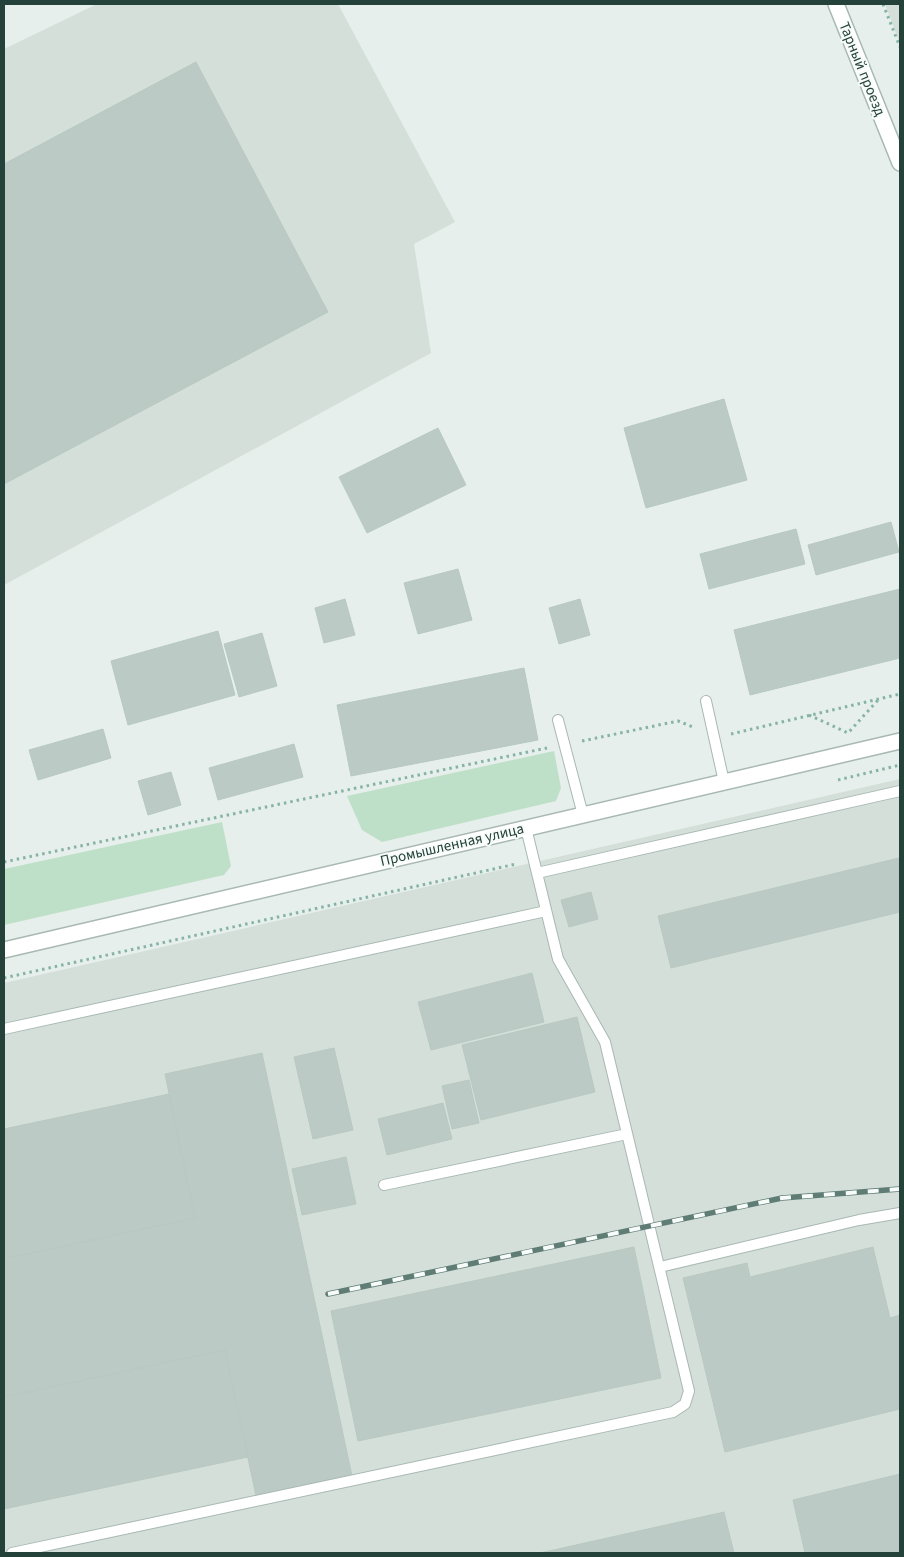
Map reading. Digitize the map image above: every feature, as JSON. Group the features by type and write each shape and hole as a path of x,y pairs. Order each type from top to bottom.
{"street":[{"name":"Тарный проезд","path":"836,4 900,163"},
{"name":"Промышленная улица","path":"4,950 900,741"}],"lane":[{"path":"706,701 724,782"},
{"path":"558,720 583,815"},
{"path":"537,873 900,791"},
{"path":"12,1553 673,1412 685,1404 689,1391 605,1042 558,958 526,828"},
{"path":"4,1029 546,911"},
{"path":"384,1185 627,1134"},
{"path":"660,1267 859,1220 900,1213"}],"path":[{"path":"883,4 900,47"},
{"path":"4,862 678,721 715,738 900,694"},
{"path":"808,715 848,733 879,699"},
{"path":"838,780 900,765"},
{"path":"4,978 534,860"}],"shaded area":[{"path":"97,4 338,4 455,222 414,244 431,353 4,585 4,49"},
{"path":"885,4 900,4 900,44"},
{"path":"900,779 900,1553 4,1553 4,983"}],"green space":[{"path":"554,751 561,788 556,801 382,842 362,830 347,796"},
{"path":"222,822 231,866 224,875 4,925 4,869"}],"building":[{"path":"196,62 328,312 4,484 4,164"},
{"path":"724,399 747,480 646,508 624,428"},
{"path":"438,428 466,485 367,533 339,477"},
{"path":"891,522 899,552 816,575 808,545"},
{"path":"796,529 805,564 709,589 700,554"},
{"path":"458,569 472,620 418,634 404,583"},
{"path":"900,589 900,658 750,695 734,630"},
{"path":"345,599 355,635 324,643 315,608"},
{"path":"580,599 590,635 559,644 549,608"},
{"path":"218,631 235,695 128,725 111,661"},
{"path":"262,633 277,686 239,697 224,644"},
{"path":"524,668 538,740 351,776 337,705"},
{"path":"103,729 111,758 38,780 29,750"},
{"path":"294,744 303,777 218,800 209,768"},
{"path":"171,772 181,805 148,815 138,781"},
{"path":"899,858 900,912 671,968 658,916"},
{"path":"591,892 598,919 569,927 561,900"},
{"path":"532,973 544,1022 431,1050 418,1002"},
{"path":"577,1017 595,1092 481,1120 462,1045"},
{"path":"334,1048 353,1130 313,1139 294,1057"},
{"path":"262,1053 352,1476 256,1496 225,1350 4,1397 4,1259 195,1218 165,1074"},
{"path":"469,1080 479,1123 452,1129 442,1086"},
{"path":"169,1094 195,1218 4,1259 4,1129"},
{"path":"443,1103 452,1139 387,1155 378,1119"},
{"path":"346,1157 356,1204 302,1215 292,1169"},
{"path":"634,1247 661,1378 358,1441 331,1311"},
{"path":"873,1247 890,1318 900,1315 900,1409 725,1452 683,1278 747,1263 750,1277"},
{"path":"225,1350 248,1457 4,1509 4,1397"},
{"path":"900,1474 900,1553 805,1553 793,1500"},
{"path":"724,1512 734,1553 540,1553"}],"railway":[{"path":"328,1294 782,1198 900,1189"}]}
